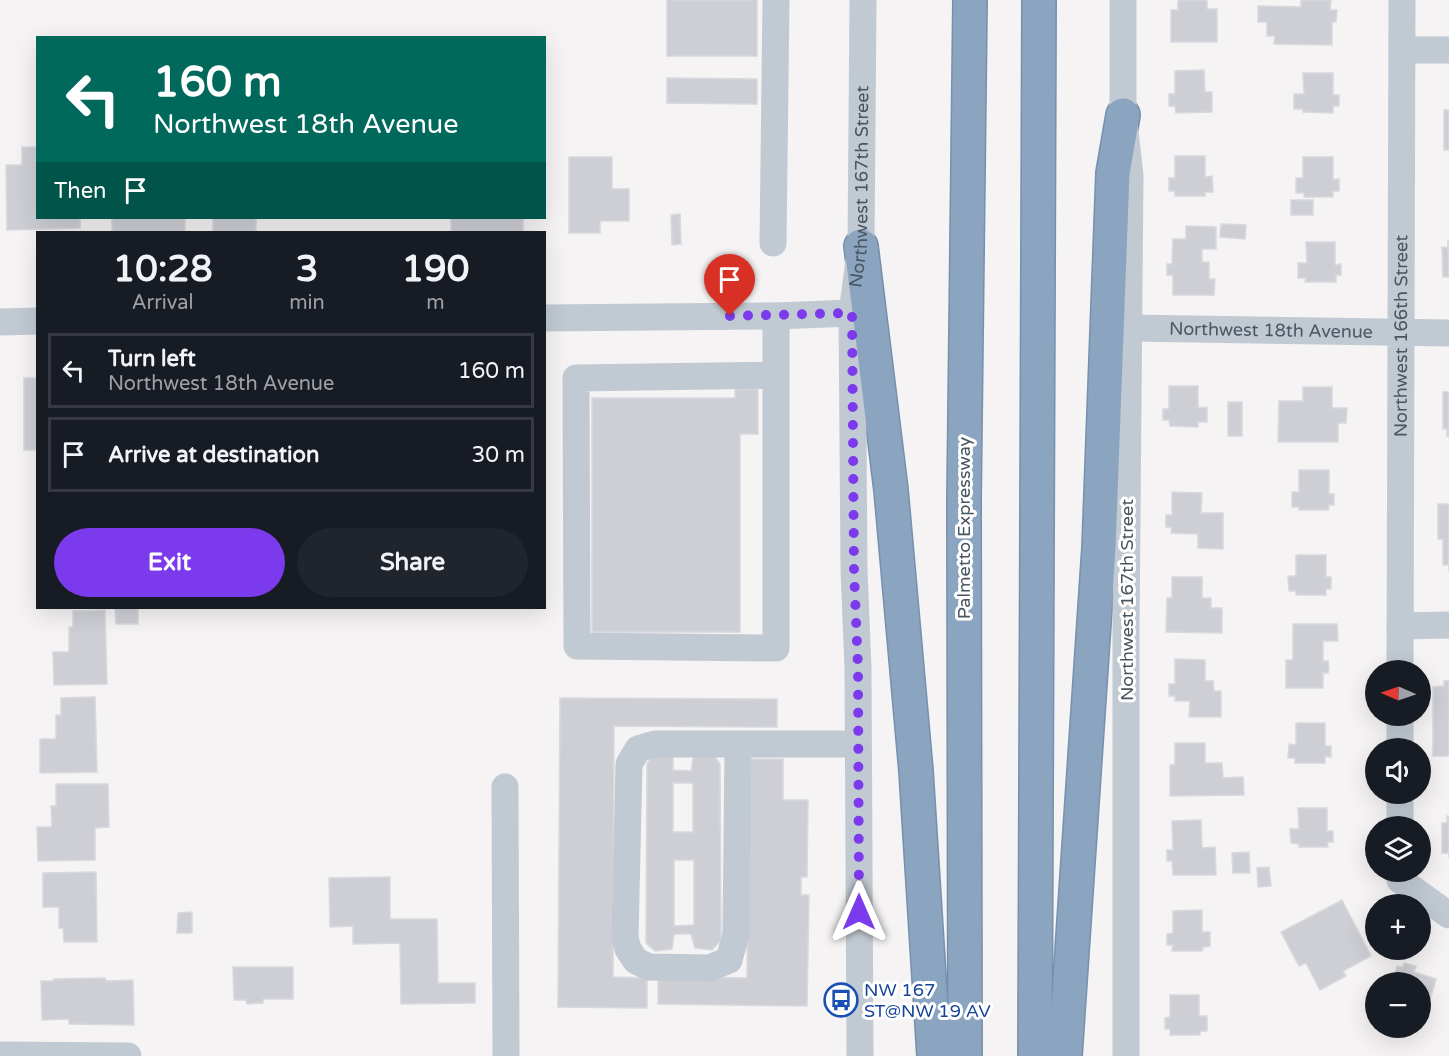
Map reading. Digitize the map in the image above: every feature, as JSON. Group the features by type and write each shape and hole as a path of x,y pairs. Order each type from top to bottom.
{"highway":[{"name":"Palmetto Expressway","path":"965,1056 964,500 970,0"},
{"path":"1035,1056 1039,0"},
{"path":"1065,1056 1100,548 1113,173 1124,115"},
{"path":"861,246 891,490 916,771 934,1056"}],"street":[{"path":"773,243 776,0"},
{"name":"Northwest 167th Street","path":"860,1056 858,668 854,570 852,313 861,246 863,0"},
{"name":"Northwest 167th Street","path":"1123,0 1124,115 1130,176 1126,631 1126,1056"},
{"name":"Northwest 166th Street","path":"1400,660 1402,0"},
{"path":"1402,50 1449,50"},
{"path":"546,318 852,313"},
{"path":"776,316 776,375 776,648 577,646 576,378 776,375"},
{"path":"0,322 36,321"},
{"name":"Northwest 18th Avenue","path":"1130,328 1449,333"},
{"path":"1400,626 1449,626"},
{"path":"738,744 736,934 729,960 710,968 649,967 636,961 628,949 625,938 629,764 638,749 655,744 738,744 858,744"},
{"path":"505,787 506,1056"},
{"path":"1408,882 1449,915"},
{"path":"0,1055 128,1056"}],"building":[{"path":"667,0 757,0 757,56 667,56"},
{"path":"1178,0 1207,0 1207,9 1217,9 1217,42 1171,42 1171,10 1178,10"},
{"path":"1301,0 1331,0 1330,10 1337,10 1336,22 1332,22 1332,45 1274,44 1275,36 1267,36 1267,22 1258,22 1258,6 1301,7"},
{"path":"1204,70 1205,92 1212,92 1212,112 1176,113 1175,106 1169,106 1169,94 1175,94 1175,71"},
{"path":"1303,73 1333,73 1333,95 1339,95 1339,106 1333,106 1333,113 1303,112 1303,109 1294,109 1294,94 1304,94"},
{"path":"667,78 757,79 757,104 667,103"},
{"path":"1444,110 1449,110 1449,150 1444,150"},
{"path":"22,147 36,147 36,219 80,219 80,228 7,230 6,165 22,165"},
{"path":"1175,156 1205,156 1205,177 1212,176 1213,192 1205,192 1205,196 1175,196 1175,191 1169,191 1169,178 1175,178"},
{"path":"569,157 612,157 612,189 629,189 629,221 600,221 600,233 569,233"},
{"path":"1303,157 1333,157 1333,180 1339,179 1339,191 1333,191 1333,197 1304,197 1304,193 1296,193 1296,178 1303,178"},
{"path":"1291,200 1313,200 1313,215 1291,215"},
{"path":"680,214 681,244 672,245 671,215"},
{"path":"112,219 185,219 185,231 112,231"},
{"path":"213,219 256,219 256,231 213,231"},
{"path":"451,219 523,219 523,231 451,231"},
{"path":"1221,224 1246,225 1245,239 1220,237"},
{"path":"1186,226 1216,227 1216,249 1202,249 1202,262 1209,262 1209,279 1215,279 1214,295 1173,295 1173,275 1167,275 1167,264 1172,264 1173,239 1186,239"},
{"path":"1448,239 1449,277 1443,277 1442,247 1448,248"},
{"path":"1306,242 1335,242 1335,265 1341,264 1341,275 1336,275 1336,282 1305,282 1306,278 1298,278 1298,263 1307,263"},
{"path":"24,378 36,378 36,450 24,450"},
{"path":"1169,386 1198,386 1198,408 1207,407 1207,422 1198,422 1198,427 1170,426 1169,420 1163,420 1163,409 1169,409"},
{"path":"1303,387 1332,387 1332,408 1347,408 1346,423 1338,423 1338,442 1278,442 1279,401 1303,401"},
{"path":"735,389 758,389 758,434 740,434 740,632 592,632 592,398 735,398"},
{"path":"1443,392 1449,392 1449,437 1447,429 1443,429"},
{"path":"1228,402 1242,402 1242,436 1228,436"},
{"path":"1299,470 1329,470 1329,494 1334,494 1334,505 1329,505 1328,510 1299,510 1299,507 1292,507 1292,492 1299,492"},
{"path":"1172,492 1202,493 1201,513 1223,513 1223,549 1198,548 1198,534 1171,533 1172,527 1166,527 1166,515 1172,515"},
{"path":"1438,504 1449,504 1449,565 1443,565 1443,539 1438,539"},
{"path":"1296,555 1326,555 1326,577 1331,577 1331,589 1326,589 1326,595 1296,595 1296,591 1289,591 1288,576 1296,576"},
{"path":"1172,577 1202,577 1202,598 1211,598 1211,608 1222,608 1222,633 1166,632 1167,598 1172,598"},
{"path":"115,609 138,609 138,624 116,624"},
{"path":"105,610 107,684 54,685 53,652 69,652 69,627 73,627 73,611"},
{"path":"1293,624 1337,624 1338,641 1323,641 1323,661 1328,661 1329,667 1328,673 1323,673 1323,688 1286,688 1286,660 1293,660"},
{"path":"1175,659 1205,660 1205,681 1213,681 1214,691 1221,691 1221,717 1189,717 1190,701 1175,701 1175,696 1169,696 1169,684 1175,684"},
{"path":"1444,681 1449,681 1449,756 1433,756 1433,687 1444,686"},
{"path":"95,697 97,772 40,773 40,739 56,739 56,715 61,715 61,698"},
{"path":"560,698 777,699 777,727 614,726 613,977 647,978 647,1008 558,1007"},
{"path":"1296,723 1325,723 1325,746 1331,746 1331,757 1325,756 1325,763 1295,763 1295,758 1288,758 1289,744 1296,745"},
{"path":"1175,743 1205,743 1205,763 1222,763 1223,778 1243,777 1244,795 1170,796 1170,765 1175,765"},
{"path":"694,752 713,754 720,764 721,940 712,950 695,948 691,934 674,934 672,949 655,951 646,943 647,763 655,754 673,755 673,770 691,771","holes":["673,783 693,783 693,832 673,832","674,860 694,860 694,925 674,926"]},
{"path":"749,759 783,759 783,800 808,800 807,877 801,877 801,895 809,895 807,1006 658,1004 658,977 747,978"},
{"path":"56,784 108,784 109,827 95,828 95,860 38,861 37,827 52,827 51,806 56,806"},
{"path":"1298,808 1327,808 1327,831 1333,831 1333,842 1327,842 1328,847 1299,847 1299,844 1291,843 1290,829 1299,829"},
{"path":"1447,816 1449,816 1449,853 1442,853 1442,823 1447,823"},
{"path":"1201,820 1202,848 1215,847 1216,875 1173,875 1172,861 1167,861 1167,850 1173,850 1172,821"},
{"path":"1249,852 1250,873 1233,873 1232,853"},
{"path":"1269,867 1271,886 1258,887 1257,868"},
{"path":"96,872 97,942 64,942 63,928 59,928 59,907 43,907 43,873"},
{"path":"390,877 390,919 437,919 438,983 475,983 475,1003 401,1004 400,943 353,944 353,926 330,927 329,878"},
{"path":"1342,900 1365,944 1365,959 1343,971 1346,976 1320,990 1306,963 1299,966 1281,932"},
{"path":"1202,910 1202,932 1210,932 1210,946 1203,947 1202,951 1172,951 1173,945 1167,945 1167,934 1173,933 1173,911"},
{"path":"192,912 192,933 177,933 178,913"},
{"path":"1404,963 1416,966 1414,972 1395,972 1397,966 1403,967"},
{"path":"233,967 293,967 293,999 263,999 263,1003 247,1004 246,1000 234,1000"},
{"path":"1431,977 1436,979 1431,996"},
{"path":"105,978 106,981 133,980 134,1025 69,1024 69,1019 42,1020 41,981"},
{"path":"1170,995 1199,995 1199,1016 1207,1016 1207,1031 1200,1031 1200,1035 1170,1035 1170,1029 1165,1029 1165,1018 1170,1017"}],"place":[{"name":"NW 167 ST@NW 19 AV","path":"841,1000"}],"route":[{"path":"730,316 852,313 854,570 858,668 859,912"}]}
